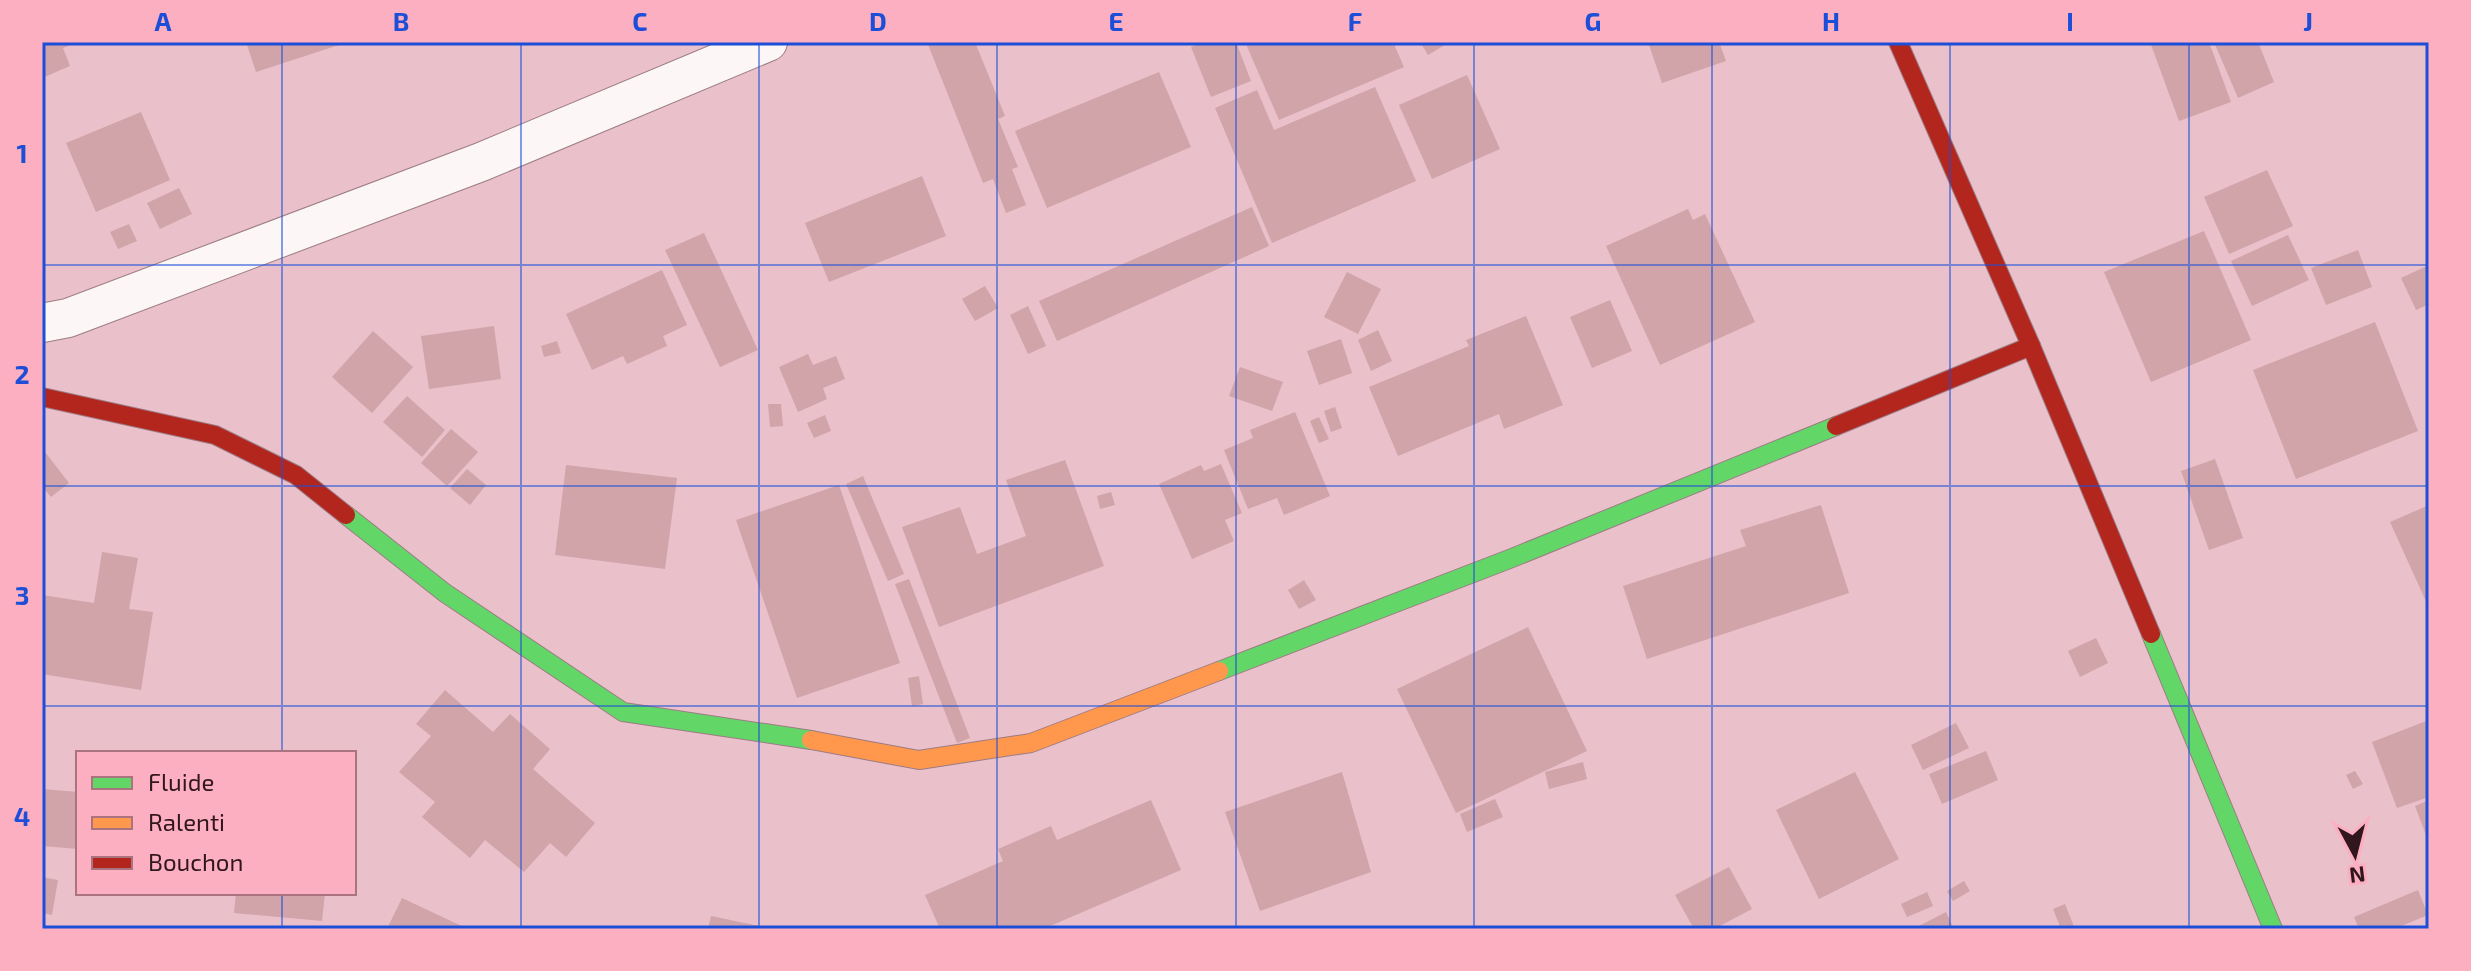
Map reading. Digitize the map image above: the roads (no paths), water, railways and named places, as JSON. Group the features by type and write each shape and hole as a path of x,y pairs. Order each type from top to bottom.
{"street":[{"path":"42,323 68,318 481,162 768,42"},
{"path":"1898,42 2031,346 2273,929"},
{"path":"42,397 215,435 296,475 445,593 623,712 732,726 919,760 1031,743 1512,558 2031,346"}]}
